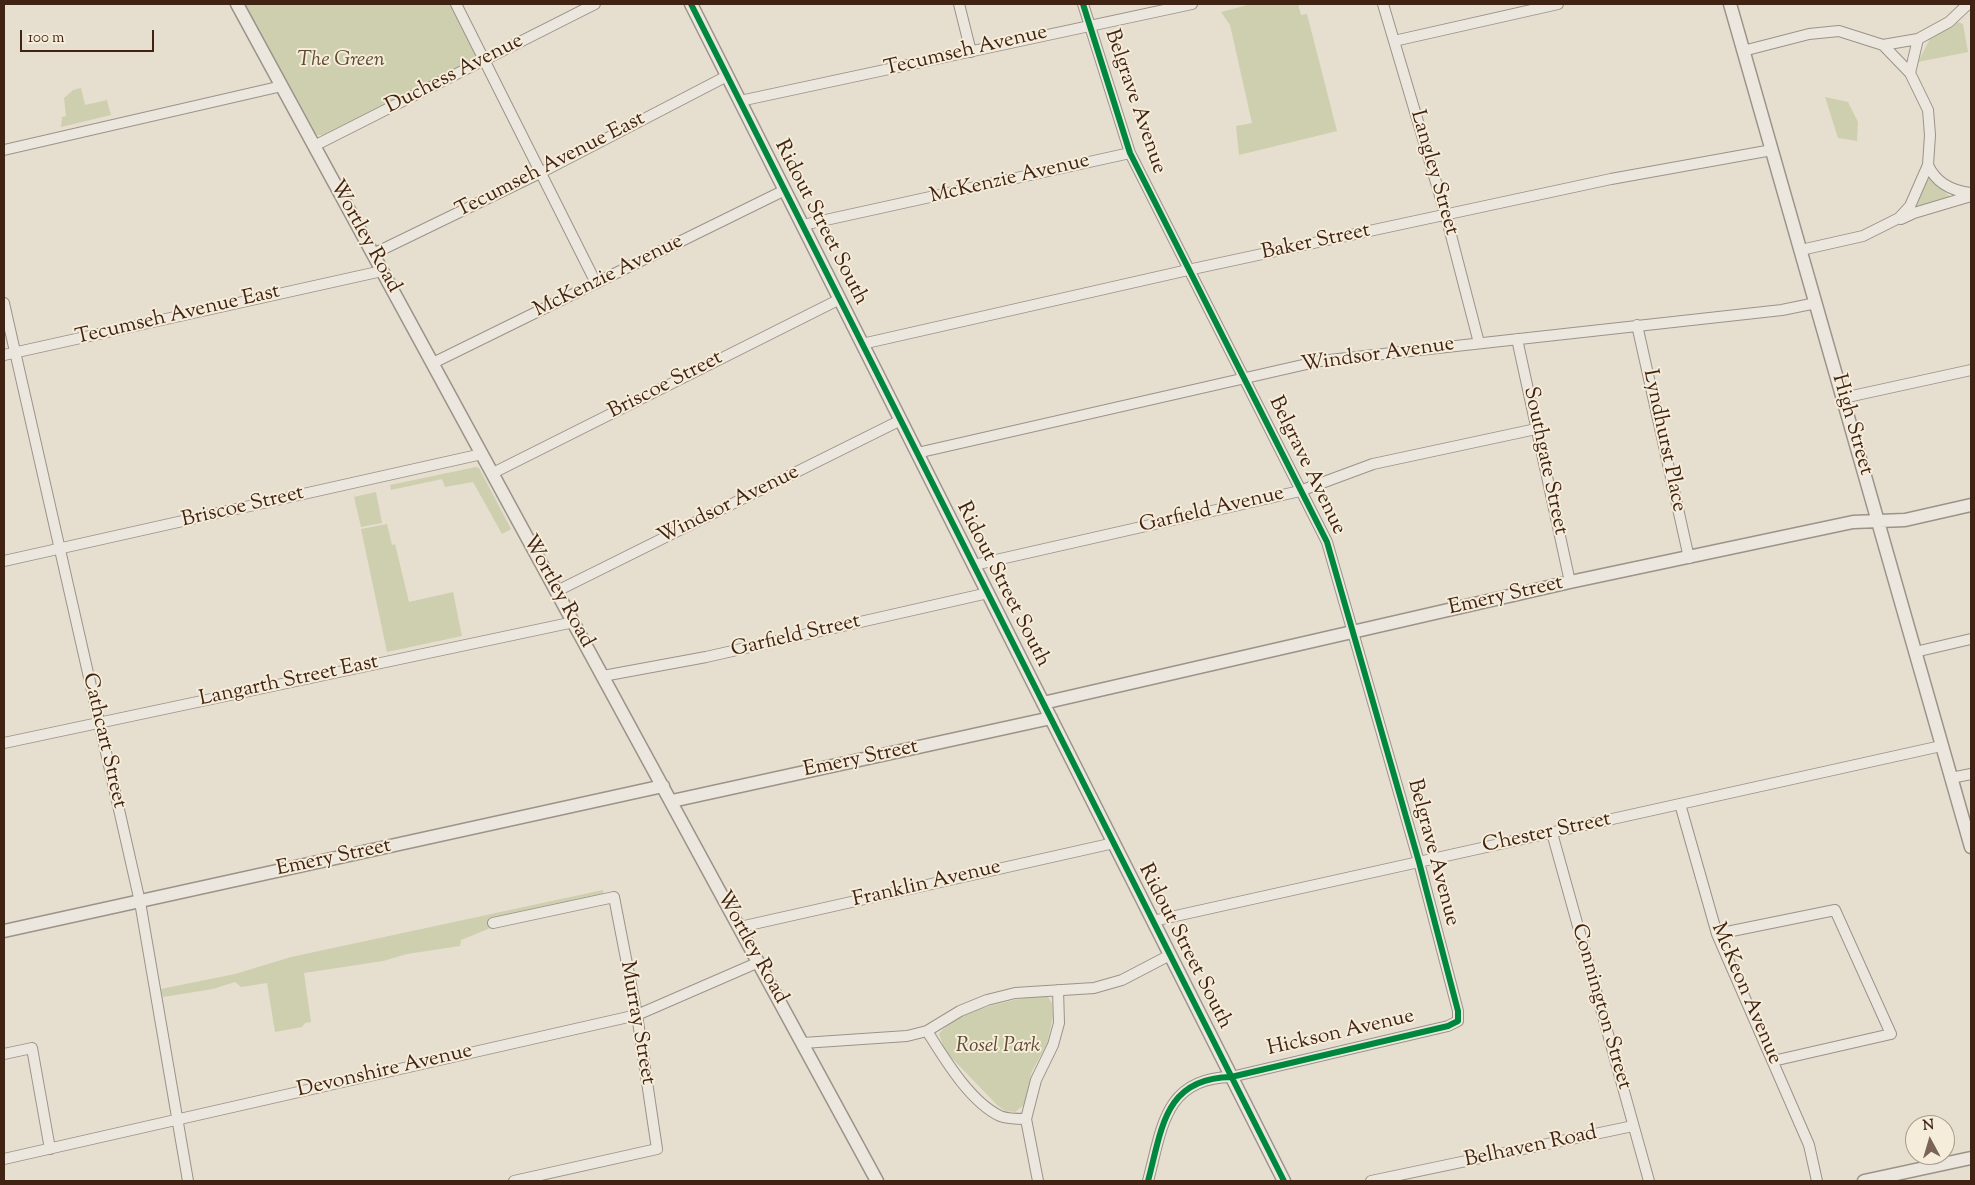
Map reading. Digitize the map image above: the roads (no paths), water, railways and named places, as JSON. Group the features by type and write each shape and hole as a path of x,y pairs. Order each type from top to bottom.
{"street":[{"name":"Wortley Road","path":"237,4 877,1181"},
{"path":"456,4 542,172 543,179 596,283"},
{"name":"Duchess Avenue","path":"314,146 595,4"},
{"name":"Ridout Street South","path":"691,4 1284,1181"},
{"path":"959,4 971,52"},
{"name":"Belgrave Avenue","path":"1083,4 1130,152 1327,542 1418,862 1458,1011 1458,1021"},
{"name":"Tecumseh Avenue","path":"740,101 971,52 1089,24 1192,4"},
{"name":"Langley Street","path":"1383,4 1446,216 1479,343"},
{"path":"1394,41 1558,4"},
{"name":"High Street","path":"1730,4 1971,847"},
{"path":"1743,51 1810,34 1839,32 1883,45 1918,39 1949,22 1968,4"},
{"path":"1910,73 1918,39"},
{"path":"1882,228 1899,218 1910,206 1928,165 1930,135 1928,110 1910,73 1883,45"},
{"name":"Tecumseh Avenue East","path":"373,254 542,172 728,76"},
{"path":"4,150 282,86"},
{"name":"Baker Street","path":"862,344 1188,270 1611,179 1772,150"},
{"name":"McKenzie Avenue","path":"803,225 1130,152"},
{"path":"1928,165 1932,174 1940,182 1959,192 1971,195"},
{"name":"McKenzie Avenue","path":"433,363 785,190"},
{"path":"1801,250 1863,236 1914,213 1971,195"},
{"name":"Tecumseh Avenue East","path":"4,356 382,271"},
{"name":"Briscoe Street","path":"493,473 840,299"},
{"name":"Cathcart Street","path":"4,302 140,902 188,1181"},
{"name":"Windsor Avenue","path":"917,453 1246,379 1320,360 1782,310 1816,303"},
{"name":"Lyndhurst Place","path":"1637,325 1689,558"},
{"name":"Southgate Street","path":"1518,339 1570,582"},
{"path":"1844,398 1971,370"},
{"name":"Windsor Avenue","path":"557,591 901,420"},
{"name":"Garfield Avenue","path":"974,565 1300,491 1372,464 1536,429"},
{"name":"Briscoe Street","path":"4,561 482,454"},
{"name":"Emery Street","path":"1043,703 1570,582 1853,522 1904,520 1971,505"},
{"name":"Garfield Street","path":"603,676 706,657 988,593"},
{"name":"Langarth Street East","path":"4,743 574,622"},
{"path":"1915,652 1971,639"},
{"name":"Emery Street","path":"672,801 1051,718"},
{"name":"Chester Street","path":"1153,921 1941,746"},
{"path":"1951,778 1971,774"},
{"name":"Emery Street","path":"4,931 663,786"},
{"name":"McKeon Avenue","path":"1680,804 1717,934 1809,1145 1817,1181"},
{"name":"Connington Street","path":"1552,833 1649,1181"},
{"name":"Franklin Avenue","path":"740,927 1114,843"},
{"name":"Murray Street","path":"493,923 614,898 636,1015 657,1149 514,1181"},
{"path":"1717,934 1835,910 1891,1034 1773,1061"},
{"path":"804,1044 907,1036 927,1031 960,1011 987,1000 1015,993 1094,988 1122,980 1170,955"},
{"name":"Devonshire Avenue","path":"4,1159 636,1015 759,962"},
{"path":"1038,1181 1026,1119 1036,1080 1053,1045 1059,1023 1058,990"},
{"name":"Hickson Avenue","path":"1148,1181 1166,1115 1181,1094 1200,1081 1214,1077 1231,1077 1448,1026 1458,1021"},
{"path":"927,1031 944,1061 986,1108 1002,1117 1026,1119"},
{"path":"4,1054 32,1048 50,1149"},
{"name":"Belhaven Road","path":"1371,1181 1633,1126"},
{"path":"1864,1181 1971,1158"}],"park label":[{"name":"The Green","path":"341,61"},
{"name":"Rosel Park","path":"998,1047"}]}
